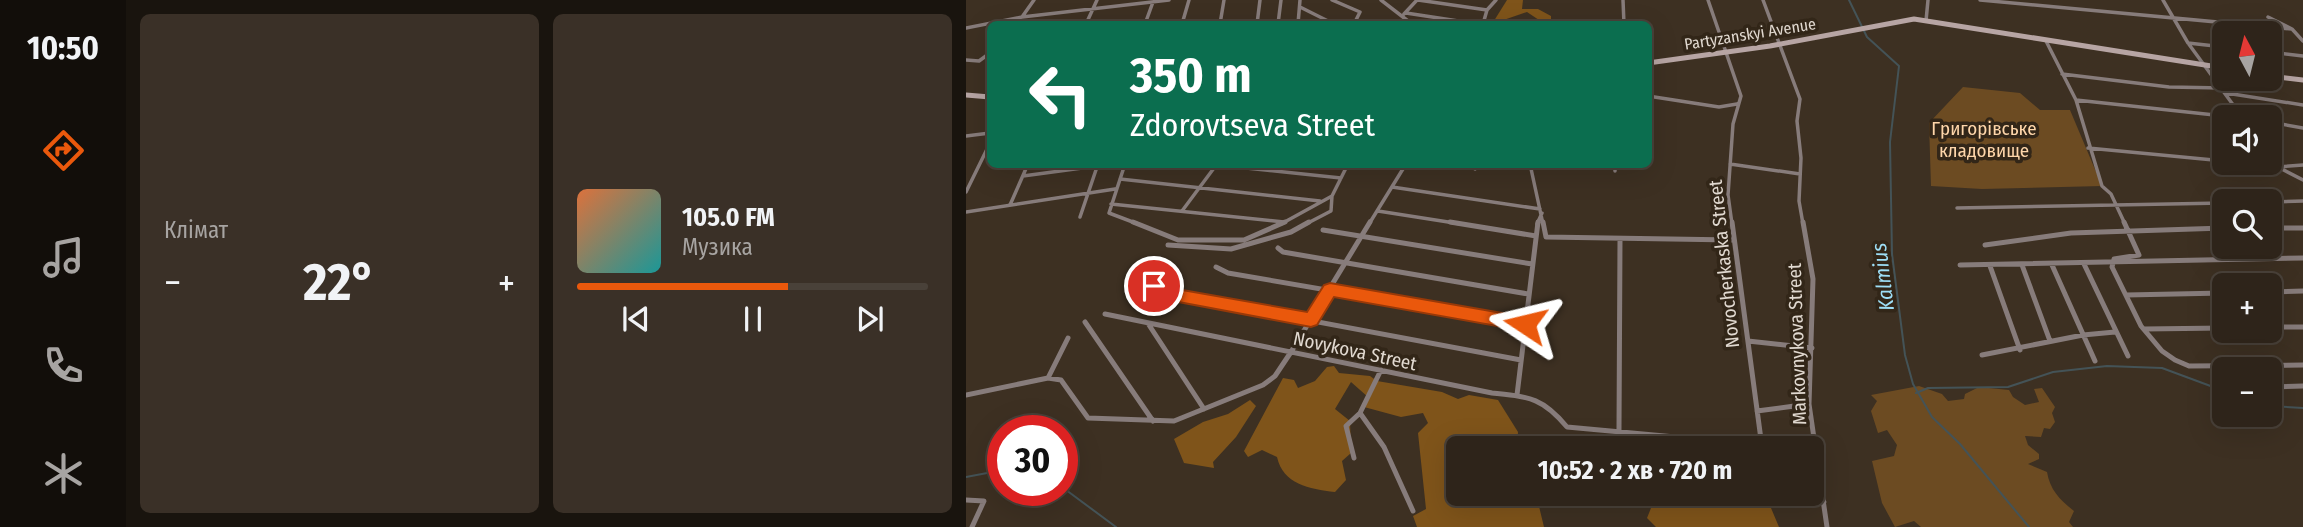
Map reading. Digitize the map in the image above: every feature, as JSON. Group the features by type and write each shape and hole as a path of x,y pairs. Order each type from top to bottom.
{"street":[{"path":"1022,17 1034,0"},
{"path":"1087,21 1097,0"},
{"path":"1000,21 1169,0"},
{"path":"1183,21 1189,0"},
{"path":"1220,21 1224,0"},
{"path":"1257,21 1260,0"},
{"path":"1278,21 1281,0"},
{"path":"1298,21 1300,0"},
{"path":"1332,0 1360,12 1356,21"},
{"path":"1381,0 1408,21"},
{"path":"1400,16 1417,0 1487,10"},
{"path":"1482,21 1496,0"},
{"path":"1623,0 1624,21"},
{"name":"Novocherkaska Street","path":"1708,0 1741,96 1734,110 1728,195 1760,436"},
{"name":"Markovnykova Street","path":"1763,0 1800,99 1797,121 1799,201 1813,279 1810,404 1815,436"},
{"path":"1926,21 1928,0"},
{"path":"1980,0 2292,29"},
{"path":"2163,0 2188,43 2212,75"},
{"path":"1146,21 1153,2"},
{"path":"1300,7 1329,21"},
{"path":"1406,13 1461,21"},
{"path":"2268,17 2292,29 2303,41"},
{"path":"1010,19 1019,21"},
{"name":"Partyzanskyi Avenue","path":"1652,62 1779,44 1913,19 2212,66"},
{"path":"966,28 987,24"},
{"path":"2046,41 2076,100 2088,148 2102,186 2111,194 2117,205 2139,255 2114,259 2112,262"},
{"path":"2188,43 2212,46"},
{"path":"2282,53 2303,56"},
{"path":"966,60 979,61 987,54"},
{"path":"2062,74 2212,89"},
{"path":"2282,77 2303,80"},
{"path":"2229,91 2303,105"},
{"path":"966,95 987,97"},
{"path":"1652,97 1719,107 1739,104"},
{"path":"2076,100 2212,115"},
{"path":"2282,124 2303,128"},
{"path":"966,136 987,133"},
{"path":"966,192 987,148"},
{"path":"2088,148 2212,160"},
{"path":"1730,164 1800,174"},
{"path":"2282,167 2303,165"},
{"path":"1010,205 1026,168"},
{"path":"1023,176 1077,168"},
{"path":"1080,217 1096,168"},
{"path":"1124,168 1111,204 1111,214 1189,242 1244,240 1286,222 1332,195"},
{"path":"1182,211 1215,168"},
{"path":"1245,168 1340,178"},
{"path":"1168,246 1231,249 1291,232 1331,211 1332,195 1346,168"},
{"path":"966,395 1048,378 1061,380 1088,418 1174,421 1269,381 1291,352 1404,168"},
{"path":"1530,168 1544,235 1548,237 1733,240"},
{"path":"2282,170 2303,180"},
{"path":"1120,179 1320,201"},
{"path":"1392,187 1541,211"},
{"path":"966,212 1115,190"},
{"path":"2296,201 2303,210"},
{"path":"2282,202 2303,201"},
{"path":"1957,208 2212,203"},
{"path":"1111,204 1286,222"},
{"path":"1378,211 1536,236"},
{"path":"1517,395 1528,294 1541,211"},
{"path":"1985,245 2071,233 2212,228"},
{"path":"2282,228 2303,228"},
{"path":"1323,230 1532,264"},
{"path":"1619,430 1620,240"},
{"path":"1278,248 1528,294"},
{"path":"1960,265 2303,258"},
{"path":"2112,262 2143,329 2165,353 2189,366 2303,365"},
{"path":"2084,264 2128,356"},
{"path":"2022,265 2050,341"},
{"path":"2052,265 2095,361"},
{"path":"1990,266 2020,350"},
{"path":"1216,267 1228,273 1525,324"},
{"path":"1154,286 1168,294 1521,360"},
{"path":"2282,292 2303,291"},
{"path":"2126,295 2212,293"},
{"name":"Novykova Street","path":"1105,314 1492,393 1532,397 1551,408 1567,427 1669,436"},
{"path":"1086,322 1153,421"},
{"path":"1149,324 1204,409"},
{"path":"2282,327 2302,328"},
{"path":"2143,329 2212,328"},
{"path":"1982,355 2020,350 2083,335 2115,332"},
{"path":"1048,378 1068,338"},
{"path":"1748,341 1812,348"},
{"path":"1354,458 1345,430 1360,413 1381,370"},
{"path":"2282,387 2303,386"},
{"path":"1757,411 1810,404"},
{"path":"1360,413 1384,447 1413,511"},
{"path":"966,500 984,500 972,527"},
{"name":"Markovnykova Street","path":"1824,502 1827,527"}],"green space":[{"name":"Григорівське кладовище","path":"1963,87 2020,93 2040,110 2070,110 2102,186 1982,189 1931,186 1929,123"},
{"path":"1919,386 1942,394 1948,401 1964,399 1965,394 1979,387 2009,390 2013,397 2025,405 2039,402 2034,389 2042,388 2055,407 2052,413 2055,422 2050,429 2044,428 2041,437 2025,436 2028,445 2039,454 2039,459 2028,464 2047,472 2056,494 2074,511 2069,522 2073,527 1921,527 1914,521 1895,527 1882,503 1872,461 1894,456 1897,445 1887,430 1878,433 1871,411 1877,401 1871,395"}],"shaded area":[{"path":"1507,0 1523,0 1522,9 1538,9 1551,16 1551,20 1591,20 1540,21 1527,12 1494,21"},
{"path":"1334,366 1339,373 1370,376 1377,381 1442,392 1458,399 1469,395 1498,400 1518,432 1518,436 1446,436 1446,506 1539,506 1544,527 1417,527 1413,516 1426,509 1418,433 1428,423 1423,413 1401,417 1364,407 1368,397 1351,382 1335,409 1350,421 1351,453 1342,461 1346,480 1335,492 1298,484 1285,473 1277,457 1262,450 1248,457 1244,451 1283,378 1294,380 1298,388 1315,381 1327,367"},
{"path":"1250,400 1256,406 1236,437 1213,462 1214,468 1184,463 1174,439 1203,422 1228,414"},
{"path":"1650,506 1773,506 1771,508 1779,527 1656,527 1647,518"}],"waterway":[{"name":"Kalmius","path":"1849,0 1867,37 1899,66 1890,142 1892,254 1905,355 1918,392"},
{"path":"1918,392 1928,388 2008,387 2053,372 2107,366 2162,368 2212,387"},
{"name":"Kalmius","path":"1918,392 1932,417 1960,444 2029,527"},
{"path":"2282,407 2303,408"},
{"path":"966,477 987,473"},
{"path":"1078,499 1116,527"}],"route":[{"path":"1154,286 1168,294 1311,320 1330,290 1525,324"}]}
